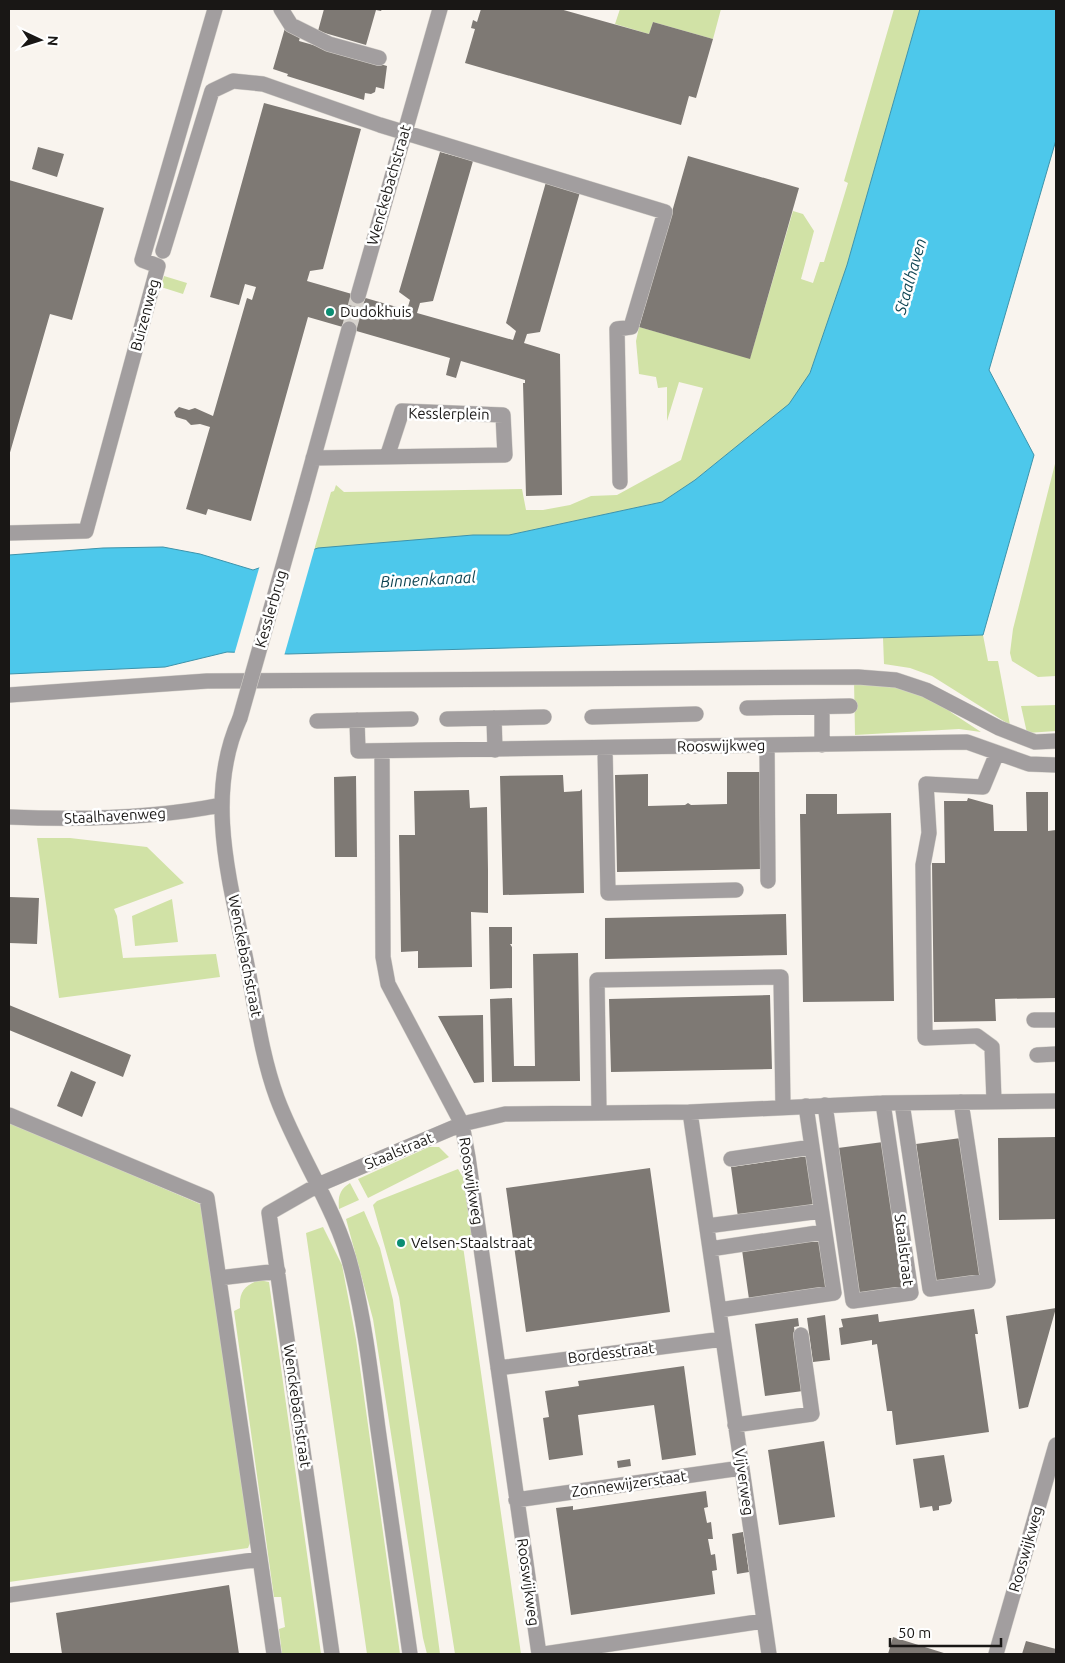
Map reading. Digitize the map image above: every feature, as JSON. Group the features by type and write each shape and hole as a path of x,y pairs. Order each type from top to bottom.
{"street":[{"name":"Buizenweg","path":"9,533 86,530 158,266 142,260 215,9"},
{"path":"281,9 291,25 329,44 379,58"},
{"name":"Wenckebachstraat","path":"358,296 440,9"},
{"path":"163,252 212,91 233,81 263,84 404,131 665,212 631,327 618,329 620,482"},
{"path":"313,458 349,329"},
{"name":"Kesslerplein","path":"313,458 505,456 504,415 402,411 387,457"},
{"name":"Kesslerbrug","path":"240,718 313,458"},
{"path":"9,695 207,681 858,677 896,680 926,690 999,728 1035,742 1056,741"},
{"path":"747,708 850,706"},
{"path":"822,707 822,745"},
{"path":"592,717 696,714"},
{"path":"446,719 544,717"},
{"name":"Wenckebachstraat","path":"240,718 231,737 221,805 224,851 260,1036 276,1097 334,1216 352,1269 365,1337 410,1654"},
{"path":"494,718 495,750"},
{"path":"317,721 411,719"},
{"name":"Rooswijkweg","path":"357,720 358,751 968,742 1029,764 1056,765"},
{"path":"767,746 768,881"},
{"path":"606,748 608,893 736,890"},
{"name":"Rooswijkweg","path":"382,752 383,957 388,984 462,1124 539,1654"},
{"path":"994,1102 992,1047 977,1036 926,1038 923,864 929,833 926,784 983,787 997,753"},
{"name":"Staalhavenweg","path":"9,817 59,819 187,812 221,805"},
{"path":"599,1113 597,980 781,977 783,1107"},
{"path":"1034,1020 1056,1020"},
{"path":"1038,1055 1056,1054"},
{"name":"Staalstraat","path":"318,1185 462,1124 505,1114 690,1112 883,1103 1056,1101"},
{"name":"Staalstraat","path":"902,1103 930,1289 988,1281 961,1102"},
{"name":"Staalstraat","path":"825,1105 853,1301 911,1292 883,1103"},
{"path":"719,1310 834,1293 806,1106"},
{"name":"Vijverweg","path":"690,1112 769,1654"},
{"path":"9,1115 207,1198 274,1654"},
{"path":"731,1159 812,1147"},
{"name":"Wenckebachstraat","path":"318,1185 269,1213 332,1654"},
{"path":"707,1226 822,1211"},
{"path":"710,1249 824,1232"},
{"path":"219,1278 278,1271"},
{"path":"735,1425 812,1414 801,1335"},
{"name":"Bordesstraat","path":"498,1368 723,1339"},
{"name":"Rooswijkweg","path":"996,1654 1056,1445"},
{"name":"Zonnewijzerstaat","path":"516,1500 741,1468"},
{"path":"9,1595 260,1559"},
{"path":"544,1654 764,1621"}],"green space":[{"path":"620,9 721,9 713,39 653,22 649,34 615,24"},
{"path":"894,9 920,9 847,265 810,373 790,404 695,480 662,502 509,535 473,535 314,550 331,492 334,491 336,485 344,492 522,489 526,510 543,510 570,505 591,496 617,495 681,460 703,388 679,382 667,421 667,387 658,388 656,377 639,374 636,341 639,327 750,358 793,211 803,214 814,231 801,279 813,283 820,262 824,262 848,183 844,181"},
{"path":"164,276 187,283 183,294 161,287"},
{"path":"1056,460 1056,676 1038,677 1012,661 1010,653 1013,629"},
{"path":"983,635 988,661 998,661 1010,725 932,676 910,668 884,664 883,638"},
{"path":"854,680 880,680 936,698 952,713 981,732 959,729 855,735"},
{"path":"1056,705 1056,731 1027,733 1021,706"},
{"path":"37,838 70,838 147,847 184,883 114,909 117,916 123,958 216,954 220,977 59,998"},
{"path":"172,899 178,942 135,946 132,916"},
{"path":"9,1122 200,1204 205,1212 252,1538 248,1548 9,1582"},
{"path":"429,1147 439,1147 449,1157 368,1198 358,1179"},
{"path":"458,1169 467,1184 474,1238 462,1239 521,1654 455,1654 399,1297 373,1205 377,1201"},
{"path":"350,1183 359,1200 339,1209 340,1194 343,1188"},
{"path":"364,1211 380,1248 393,1300 440,1654 427,1654 423,1638 373,1319 346,1219"},
{"path":"323,1227 342,1265 356,1339 400,1654 367,1654 306,1233"},
{"path":"259,1280 269,1282 321,1654 282,1654 279,1629 285,1627 281,1597 274,1597 234,1311 240,1308 240,1298 243,1290"}],"water":[{"path":"920,9 1056,9 1056,140 989,370 1034,455 983,635 288,654 227,652 165,667 9,674 9,555 103,548 163,547 200,554 253,570 318,548 473,535 509,535 662,502 695,480 789,404 810,373 847,265"}],"pier":[{"path":"315,547 284,656 234,655 260,565"}],"building":[{"path":"324,9 382,9 381,11 376,10 366,45 318,31"},
{"path":"481,9 560,9 649,34 653,22 713,39 696,98 689,96 681,125 465,63 475,29 471,28 473,20 477,22"},
{"path":"285,28 301,33 299,41 387,66 384,89 376,87 375,92 371,94 365,93 364,100 287,76 288,74 273,69"},
{"name":"Dudokhuis","path":"264,103 361,129 323,269 310,271 307,281 407,310 410,300 399,292 440,152 473,161 433,301 420,303 417,313 513,340 516,331 506,323 546,182 580,192 540,332 527,334 524,343 560,354 562,495 526,496 523,383 525,383 525,380 461,361 456,378 446,375 450,358 308,317 251,521 208,509 206,515 186,509 210,427 200,424 191,425 186,420 176,417 174,412 179,407 189,410 195,408 213,416 247,298 252,300 256,287 245,284 239,305 210,297"},
{"path":"38,147 64,154 57,177 32,169"},
{"path":"688,156 799,188 750,359 639,327"},
{"path":"9,180 104,208 72,320 50,314 9,456"},
{"path":"727,772 760,772 762,869 617,872 615,775 648,774 648,806 685,805 688,803 691,805 727,804"},
{"path":"563,775 564,792 580,791 582,789 584,893 503,895 500,776"},
{"path":"356,776 357,857 335,857 334,777"},
{"path":"469,790 470,808 487,807 488,913 471,912 472,967 418,968 418,951 401,952 399,835 415,835 414,791"},
{"path":"1026,792 1048,792 1048,831 1056,830 1056,998 995,999 996,1021 934,1022 932,863 945,863 944,801 967,801 968,798 993,805 994,831 1027,831"},
{"path":"806,794 837,794 837,814 891,813 894,1001 803,1002 800,814 806,814"},
{"path":"9,897 39,898 37,944 9,943"},
{"path":"786,914 787,955 605,959 605,918"},
{"path":"489,927 512,927 512,944 510,944 512,947 512,988 490,989"},
{"path":"578,953 580,1081 492,1082 490,999 512,998 514,1066 535,1066 533,954"},
{"path":"770,995 772,1069 611,1072 609,999"},
{"path":"9,1005 131,1055 123,1077 9,1030"},
{"path":"483,1015 484,1082 474,1083 438,1016"},
{"path":"71,1071 96,1082 82,1117 57,1106"},
{"path":"1056,1137 1056,1219 999,1220 998,1138"},
{"path":"961,1138 980,1277 936,1283 916,1144"},
{"path":"883,1142 904,1288 859,1294 838,1148"},
{"path":"808,1156 815,1206 738,1217 731,1167"},
{"path":"650,1168 670,1312 526,1332 506,1188"},
{"path":"820,1239 827,1288 749,1299 742,1250"},
{"path":"1056,1308 1028,1407 1019,1409 1006,1316"},
{"path":"974,1309 978,1334 975,1334 989,1432 896,1445 892,1411 887,1411 877,1344 872,1345 872,1340 841,1345 839,1328 843,1327 841,1319 878,1314 879,1322"},
{"path":"825,1315 830,1360 813,1362 807,1318"},
{"path":"798,1318 799,1326 794,1327 803,1391 765,1396 755,1324"},
{"path":"684,1366 696,1455 662,1460 654,1405 578,1415 583,1455 549,1460 543,1418 549,1417 545,1391 579,1386 578,1381"},
{"path":"824,1441 835,1517 779,1525 768,1450"},
{"path":"944,1455 952,1501 950,1504 939,1506 939,1510 933,1511 932,1506 920,1508 913,1459"},
{"path":"630,1459 631,1466 618,1468 617,1461"},
{"path":"706,1491 708,1507 704,1508 707,1523 711,1522 713,1539 708,1539 711,1555 715,1554 717,1570 712,1571 715,1594 571,1615 556,1508 573,1506 573,1510"},
{"path":"743,1532 749,1572 737,1574 732,1534"},
{"path":"229,1585 239,1654 62,1654 56,1613"},
{"path":"893,1637 947,1654 888,1654"},
{"path":"1026,1641 1056,1649 1056,1654 1022,1654"}],"tunnel":[{"path":"349,329 358,296"}],"place":[{"name":"Dudokhuis","path":"330,312"},
{"name":"Velsen-Staalstraat","path":"401,1243"}],"water label":[{"name":"Staalhaven","path":"910,276"},
{"name":"Binnenkanaal","path":"428,579"}]}
